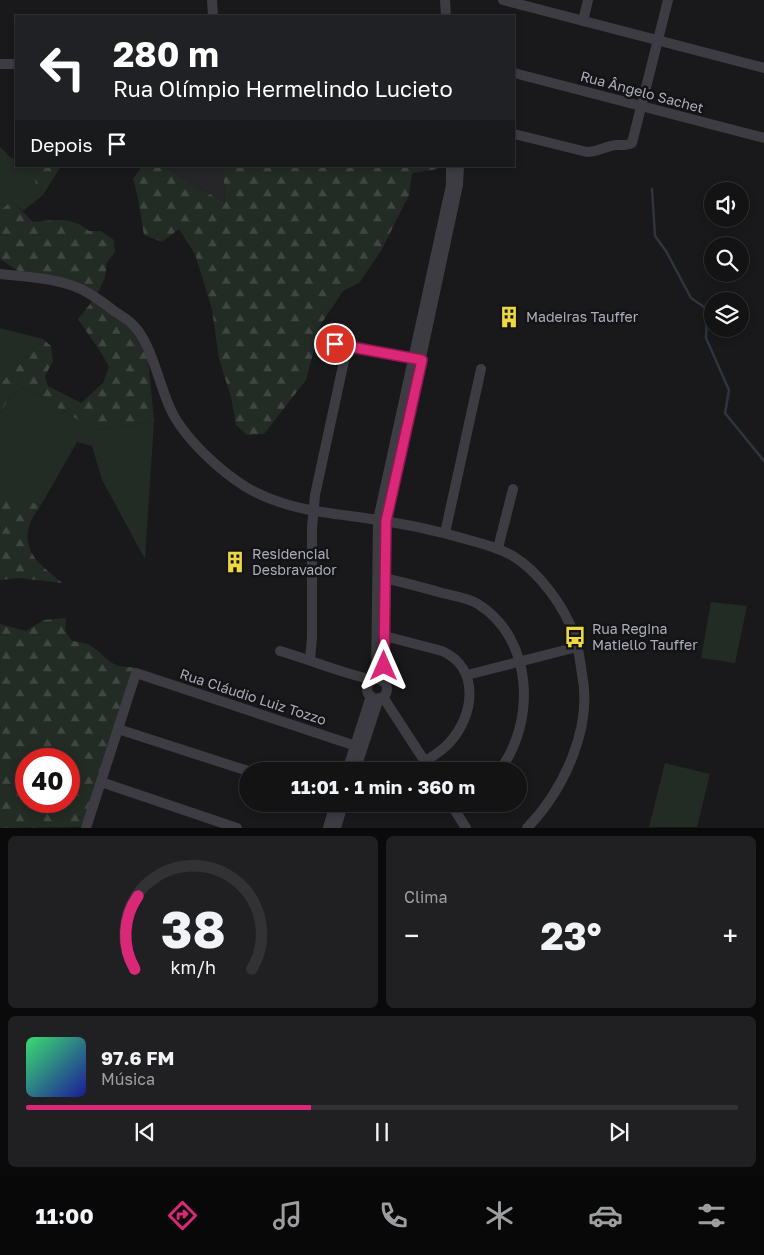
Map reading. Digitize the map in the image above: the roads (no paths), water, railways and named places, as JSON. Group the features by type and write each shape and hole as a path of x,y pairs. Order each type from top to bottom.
{"street":[{"path":"212,0 213,15"},
{"path":"445,0 446,15"},
{"path":"503,0 764,68"},
{"path":"583,21 588,0"},
{"path":"515,134 587,152 632,143 668,0"},
{"path":"1,65 15,64"},
{"name":"Rua Ângelo Sachet","path":"515,73 764,138"},
{"path":"378,680 382,520 444,233 451,185 451,167"},
{"path":"444,233 458,185 459,167"},
{"path":"0,274 56,282 80,289 96,298 134,326 147,346 171,412 193,442 221,469 246,487 278,503 313,512 382,520 445,533 498,548 529,568 549,590 570,627 577,647 583,679 584,697 579,735 564,778 550,802 527,828"},
{"path":"323,341 418,360"},
{"path":"310,659 315,495 347,347"},
{"path":"445,533 481,369"},
{"path":"498,548 513,489"},
{"path":"381,578 477,603 489,612 512,641 520,662 524,692 521,726 512,752 505,762"},
{"path":"378,680 369,684 375,695 424,762 449,743 464,722 470,695 467,675 452,656 442,651 380,634"},
{"path":"467,675 577,647"},
{"path":"280,651 310,659 353,676 378,680 386,684 387,691 375,695"},
{"name":"Rua Cláudio Luiz Tozzo","path":"118,729 136,673 359,747"},
{"path":"353,676 375,695"},
{"path":"356,762 359,747 375,695"},
{"path":"86,828 118,729 239,768"},
{"path":"351,762 359,747"},
{"path":"101,782 236,828"},
{"path":"328,828 333,812"},
{"path":"336,828 341,812"},
{"path":"459,812 466,828"}],"waterway":[{"path":"652,189 655,236 666,251 691,298 707,309 706,338 729,390 725,413 764,461"}],"place":[{"name":"Madeiras Tauffer","path":"509,317"},
{"name":"Residencial Desbravador","path":"235,562"},
{"name":"Rua Regina Matiello Tauffer","path":"575,637"}]}
